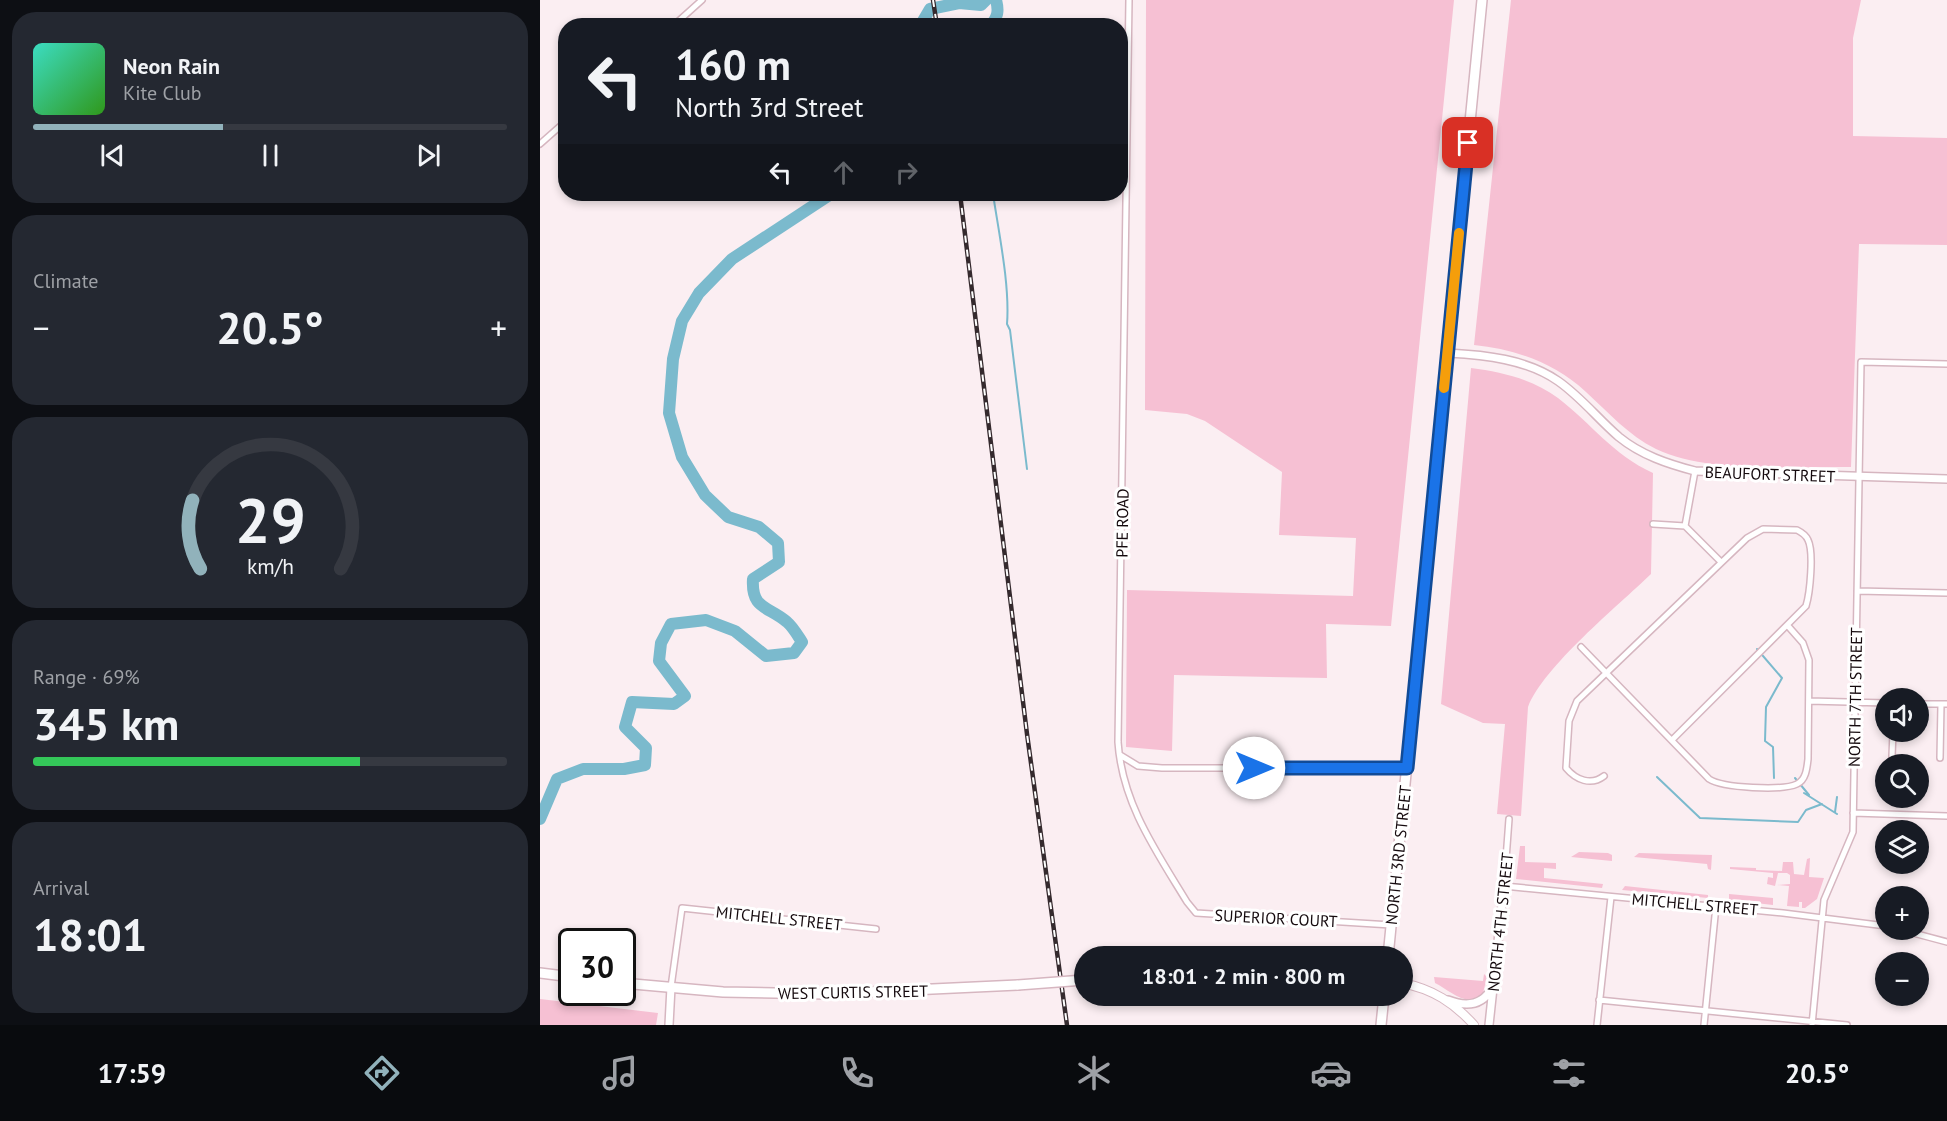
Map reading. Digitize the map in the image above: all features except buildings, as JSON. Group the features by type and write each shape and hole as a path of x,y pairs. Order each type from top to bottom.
{"main road":[{"name":"NORTH 3RD STREET","path":"1389,946 1482,0"},
{"path":"540,972 558,975"},
{"name":"WEST CURTIS STREET","path":"636,984 723,992 826,994 1074,981"},
{"path":"1413,985 1448,1000 1474,1025"},
{"path":"1381,1025 1383,1006"}],"street":[{"path":"682,18 702,0"},
{"name":"PFE ROAD","path":"1128,75 1129,0"},
{"path":"540,144 558,128"},
{"name":"PFE ROAD","path":"1119,754 1126,201"},
{"name":"BEAUFORT STREET","path":"1448,353 1505,360 1539,370 1558,381 1622,439 1658,459 1695,471 1947,479"},
{"name":"NORTH 7TH STREET","path":"1812,1023 1824,900 1853,832 1861,362 1947,364"},
{"path":"1685,526 1695,471"},
{"path":"1653,524 1685,526 1721,561"},
{"path":"1604,777 1590,782 1575,778 1566,768 1565,759 1572,712 1577,701 1755,531 1790,529 1804,534 1810,550 1809,597 1806,606 1672,740"},
{"path":"1857,591 1947,593"},
{"path":"1581,647 1709,779 1722,786 1778,787 1797,784 1807,772 1809,700 1807,651 1788,626"},
{"path":"1809,700 1875,703"},
{"path":"1940,758 1944,704"},
{"path":"1119,754 1138,766 1162,768 1407,768"},
{"name":"SUPERIOR COURT","path":"1119,754 1129,800 1165,865 1196,913 1391,925"},
{"path":"1853,813 1947,816"},
{"name":"NORTH 4TH STREET","path":"1489,1025 1509,819"},
{"name":"MITCHELL STREET","path":"1504,886 1823,917 1875,924"},
{"path":"1597,1025 1611,897"},
{"path":"1704,1025 1716,906"},
{"name":"MITCHELL STREET","path":"672,987 682,908 876,928"},
{"path":"1929,937 1947,942"},
{"path":"1448,1000 1472,1005 1484,999 1493,986"},
{"path":"669,1025 672,987"},
{"path":"1599,1000 1847,1025"}],"shaded area":[{"path":"1146,0 1454,0 1391,626 1326,624 1327,678 1174,675 1172,751 1126,747 1127,590 1353,596 1356,538 1279,535 1282,472 1205,421 1187,414 1145,410"},
{"path":"1511,0 1861,0 1853,38 1853,136 1947,138 1947,245 1859,244 1851,467 1751,467 1700,462 1677,457 1656,449 1636,437 1574,382 1548,365 1519,354 1474,345"},
{"path":"1471,368 1516,377 1548,391 1626,457 1653,473 1651,574 1565,655 1549,673 1528,707 1521,816 1497,814 1505,724 1483,723 1441,704"},
{"path":"1520,846 1525,846 1525,862 1556,863 1556,869 1544,868 1544,878 1603,884 1602,888 1516,879"},
{"path":"1579,852 1608,853 1612,855 1612,861 1571,857"},
{"path":"1639,853 1712,855 1711,870 1708,869 1707,864 1634,857"},
{"path":"1810,858 1809,877 1824,878 1817,899 1805,908 1802,908 1802,902 1799,902 1799,907 1787,906 1789,886 1777,885 1790,884 1790,875 1787,873 1778,873 1775,886 1767,884 1768,877 1773,878 1773,873 1730,869 1730,867 1782,871 1783,862 1793,862 1794,874 1804,875 1807,859"},
{"path":"1625,886 1708,895 1708,898 1622,890"},
{"path":"1729,894 1773,898 1773,905 1729,900"},
{"path":"1484,974 1487,977 1483,993 1471,999 1453,994 1435,983 1434,977 1483,981"},
{"path":"540,999 558,1001 558,1006 599,1006 658,1013 656,1025 540,1025"}],"waterway":[{"path":"925,18 930,9 959,3 981,5 986,0"},
{"path":"996,0 996,18"},
{"path":"540,819 557,779 583,769 624,769 645,765 646,748 625,727 632,702 674,704 685,696 659,661 661,643 671,624 706,620 735,631 766,656 794,653 802,642 789,624 758,602 753,589 753,579 779,562 778,543 759,527 728,517 705,495 682,457 669,413 673,359 682,321 699,293 732,259 820,201"},
{"path":"994,201 1007,293 1007,324 1010,330 1027,469"},
{"path":"1757,649 1782,678 1766,707 1765,741 1773,747 1774,778"},
{"path":"1657,777 1700,818 1798,822 1806,810 1822,804"},
{"path":"1795,778 1809,795"},
{"path":"1804,793 1837,814"},
{"path":"1835,812 1837,797"}],"railway":[{"path":"933,0 936,18"},
{"path":"961,201 1027,734 1067,1025"}],"slow traffic":[{"path":"1444,388 1459,233"}],"route":[{"path":"1254,768 1407,768 1468,143"}]}
